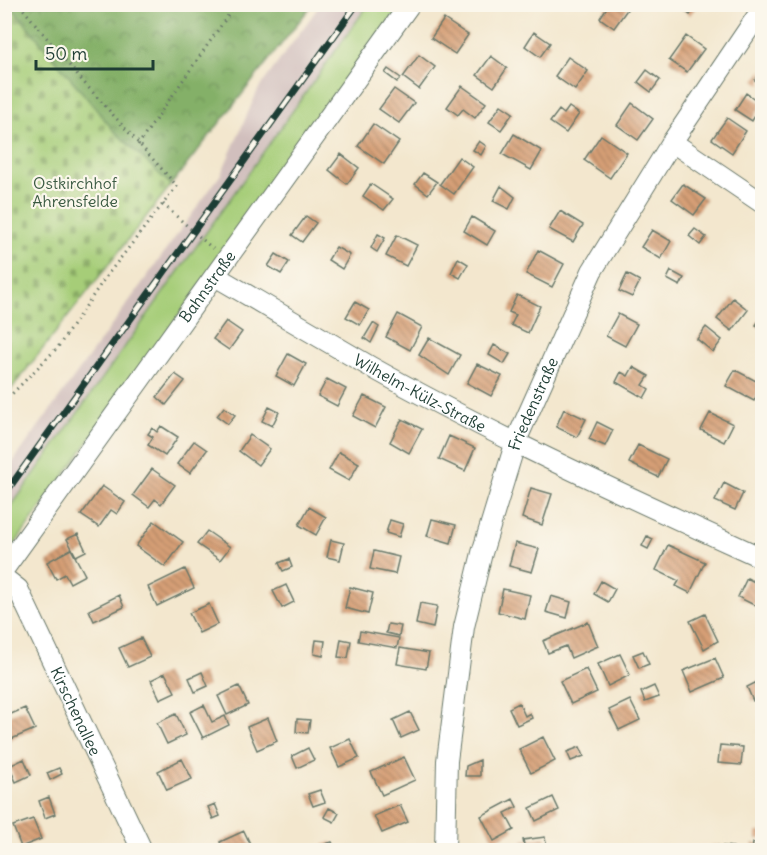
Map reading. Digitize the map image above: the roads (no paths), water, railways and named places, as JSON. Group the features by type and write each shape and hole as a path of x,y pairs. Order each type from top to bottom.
{"street":[{"name":"Bahnstraße","path":"4,569 410,4"},
{"name":"Friedenstraße","path":"445,850 447,761 464,627 482,553 516,441 592,271 672,142 762,9"},
{"path":"672,142 762,203"},
{"name":"Wilhelm-Külz-Straße","path":"220,269 373,368 516,441 762,558"},
{"name":"Kirschenallee","path":"4,578 18,589 142,850"}],"railway":[{"path":"4,495 357,4"}],"park label":[{"name":"Ostkirchhof Ahrensfelde","path":"75,192"}]}
